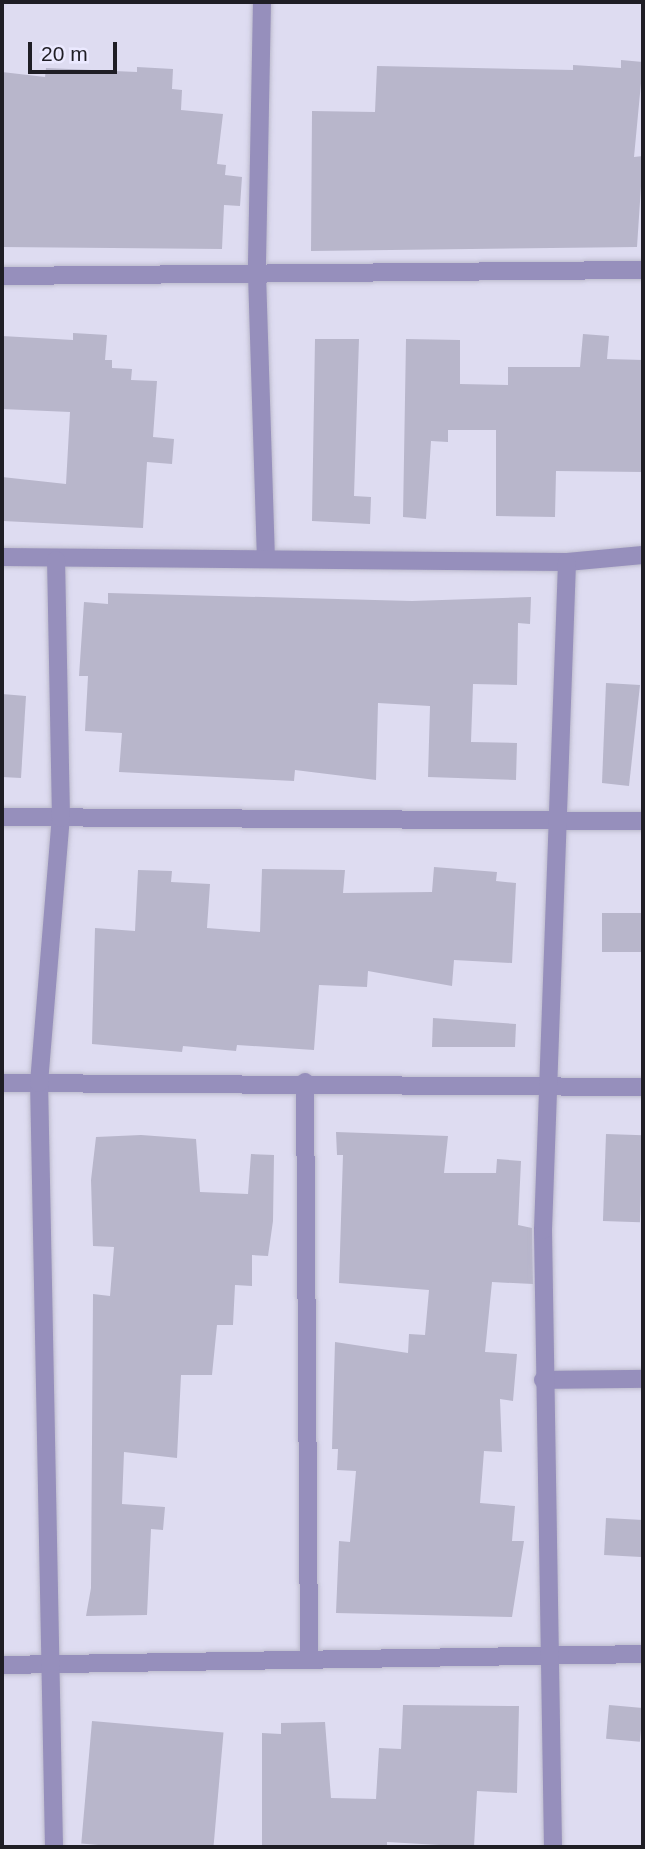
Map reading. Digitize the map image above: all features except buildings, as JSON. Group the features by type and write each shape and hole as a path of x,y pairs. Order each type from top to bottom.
{"street":[{"path":"262,2 257,274 266,555"},
{"path":"2,276 643,270"},
{"path":"2,557 57,560 266,555 567,562 643,555"},
{"path":"54,1847 47,1666 39,1083 61,818 57,560"},
{"path":"553,1847 543,1380 544,1087 567,562"},
{"path":"2,817 643,821"},
{"path":"305,1082 309,1659"},
{"path":"2,1083 305,1082 643,1087"},
{"path":"543,1380 643,1379"},
{"path":"2,1665 643,1654"}]}
